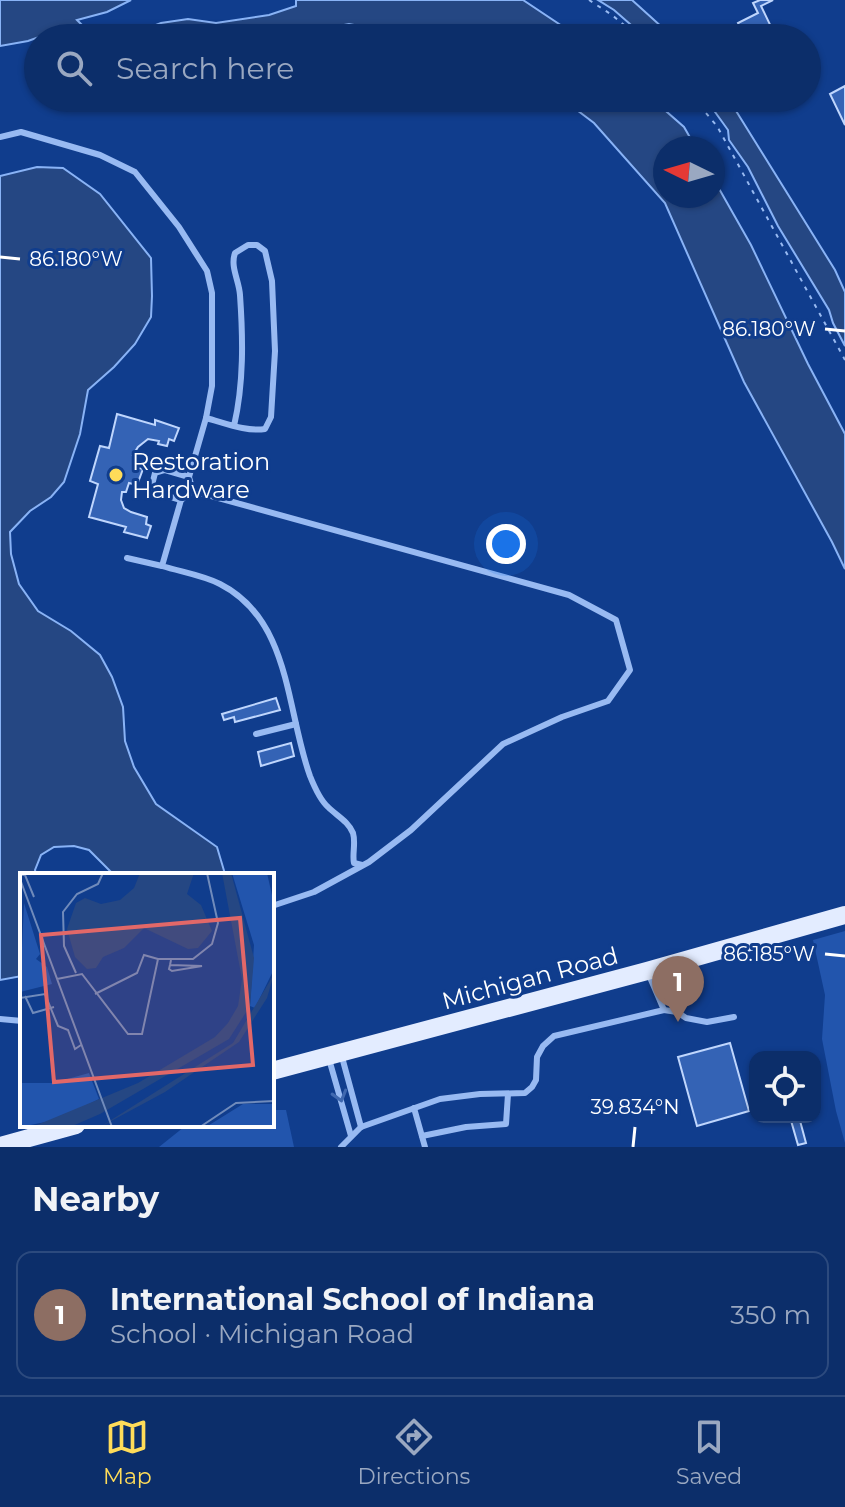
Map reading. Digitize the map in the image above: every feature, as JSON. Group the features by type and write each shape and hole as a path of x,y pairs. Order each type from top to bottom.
{"main road":[{"name":"Michigan Road","path":"274,1070 845,915"},
{"path":"0,1146 69,1127"}],"lane":[{"path":"0,137 21,132 100,155 135,172 179,227 207,271 212,293 212,386 189,477 193,491"},
{"path":"206,418 234,426 256,430 265,429 271,417 275,351 272,281 265,251 257,245 248,245 235,253 232,261 240,290 242,330 240,399 234,426"},
{"path":"181,500 154,492 155,473 165,470 189,477"},
{"path":"162,566 181,500 193,491"},
{"path":"193,491 569,595 616,620 630,670 608,701 562,717 503,744 411,830 363,865 314,892 274,905"},
{"path":"127,558 216,582 232,590 261,618 278,652 317,791 326,806 347,823 353,834 352,859 341,877"},
{"path":"256,734 296,724"},
{"path":"352,859 354,863 363,865"},
{"path":"656,968 664,1010"},
{"path":"656,968 677,1012"},
{"path":"341,1147 361,1127 440,1099 525,1093 536,1080 537,1057 554,1036 664,1010 707,1022 734,1017"},
{"path":"0,1019 20,1021"},
{"path":"335,1054 361,1127"},
{"path":"335,1054 351,1136"},
{"path":"422,1136 466,1127 506,1124 508,1094"},
{"path":"414,1108 425,1147"}],"path":[{"path":"589,0 623,24"},
{"path":"705,112 717,126 845,360"}],"shaded area":[{"path":"0,0 131,0 107,12 77,20 81,24 24,24 24,42 0,46"},
{"path":"296,0 523,0 559,24 158,24 188,19 216,23 269,15 296,6"},
{"path":"598,0 632,0 659,24 630,24"},
{"path":"579,112 667,112 684,127 689,136 653,136 653,189 594,123"},
{"path":"715,112 737,112 835,270 845,292 845,346 829,310 778,226 748,167 729,140 728,130"},
{"path":"37,167 63,168 100,194 151,258 151,317 135,344 88,390 80,434 64,482 10,532 11,554 19,584 38,611 71,631 100,655 123,707 125,741 134,767 156,804 217,847 225,873 112,873 89,850 74,846 54,847 41,855 36,873 20,873 20,976 0,980 0,176"},
{"path":"725,199 845,434 845,569 832,542 744,382 667,208 725,208"},
{"path":"845,931 845,1143 822,1039 825,995 813,940"},
{"path":"274,1110 286,1110 294,1147 159,1147 184,1127 274,1127"}],"building":[{"path":"773,0 761,6 770,24 738,24 758,13 753,3"},
{"path":"845,86 845,125 830,94"},
{"name":"Restoration Hardware","path":"117,414 155,425 155,420 179,428 174,441 169,439 167,446 148,439 138,447 133,455 138,457 135,467 143,469 137,485 129,483 126,492 122,492 124,508 147,517 146,524 151,526 147,538 124,532 126,527 89,517 98,484 90,481 100,446 109,448"},
{"path":"276,698 280,710 235,722 234,717 224,720 222,714"},
{"path":"291,743 294,756 261,766 258,752"},
{"path":"730,1043 749,1111 697,1126 678,1057"},
{"path":"792,1123 801,1123 806,1143 798,1145"}],"place":[{"name":"Restoration Hardware","path":"116,475"},
{"name":"International School of Indiana","path":"678,1022"}]}
